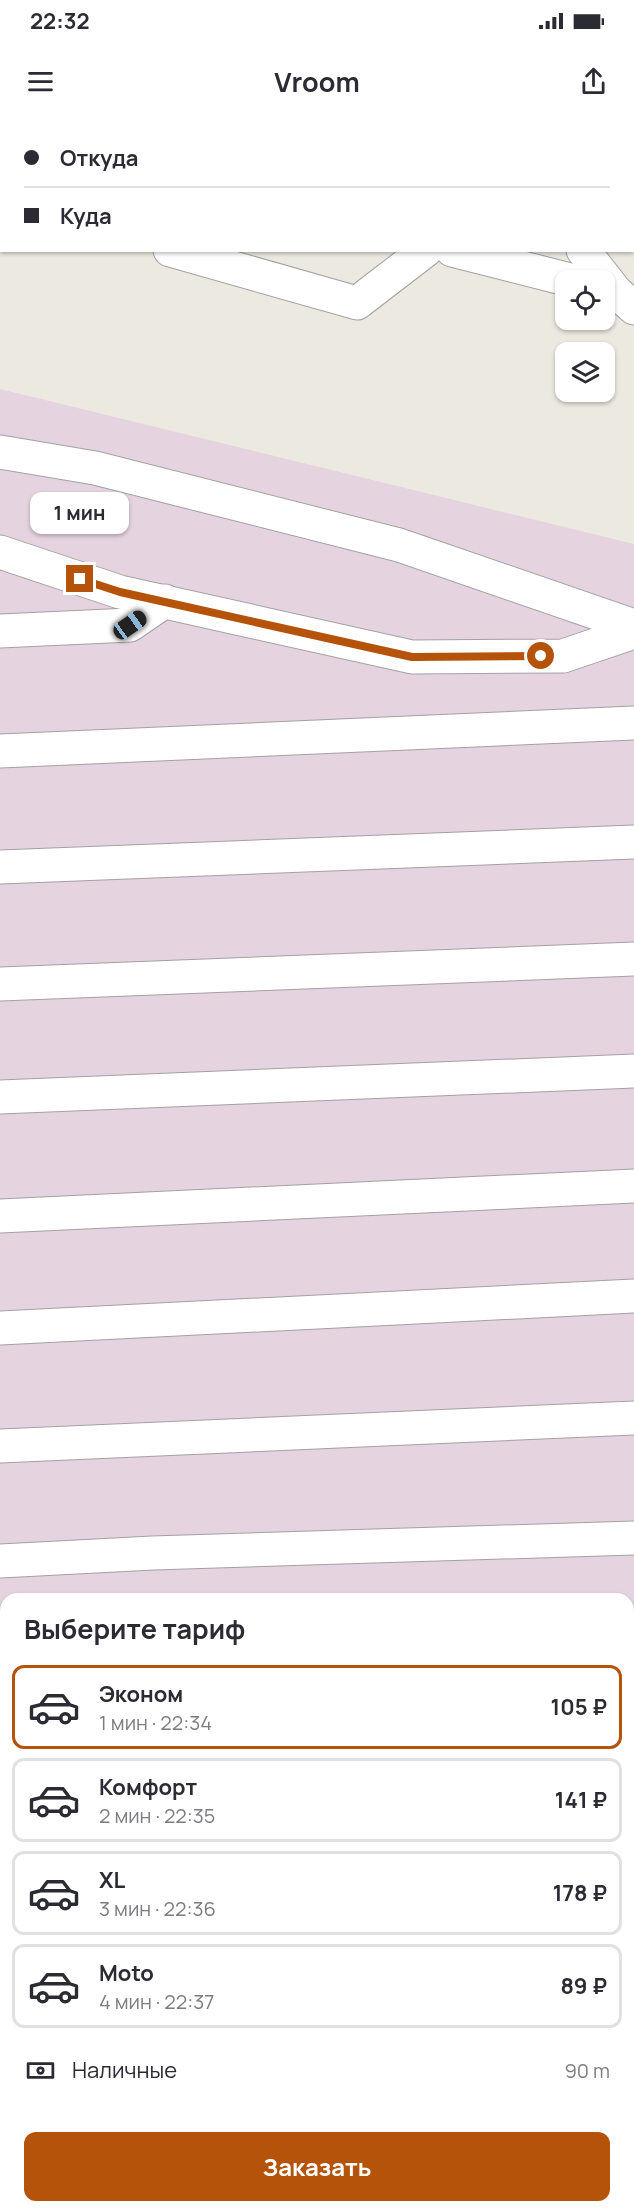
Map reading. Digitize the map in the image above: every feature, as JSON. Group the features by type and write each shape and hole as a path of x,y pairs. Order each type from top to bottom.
{"lane":[{"path":"177,252 357,303 423,252"},
{"path":"460,252 555,276"},
{"path":"585,252 618,296"},
{"path":"0,452 95,468 399,545 634,626"},
{"path":"0,552 120,592 412,657 563,656 634,632"},
{"path":"0,631 130,625 165,601"},
{"path":"0,751 634,723"},
{"path":"0,867 634,842"},
{"path":"0,984 634,959"},
{"path":"0,1097 634,1071"},
{"path":"0,1216 634,1186"},
{"path":"0,1328 634,1296"},
{"path":"0,1446 634,1418"},
{"path":"0,1561 153,1553 634,1538"}],"shaded area":[{"path":"0,389 634,544 634,1593 0,1593"}],"route":[{"path":"80,579 120,592 412,657 541,656"}]}
